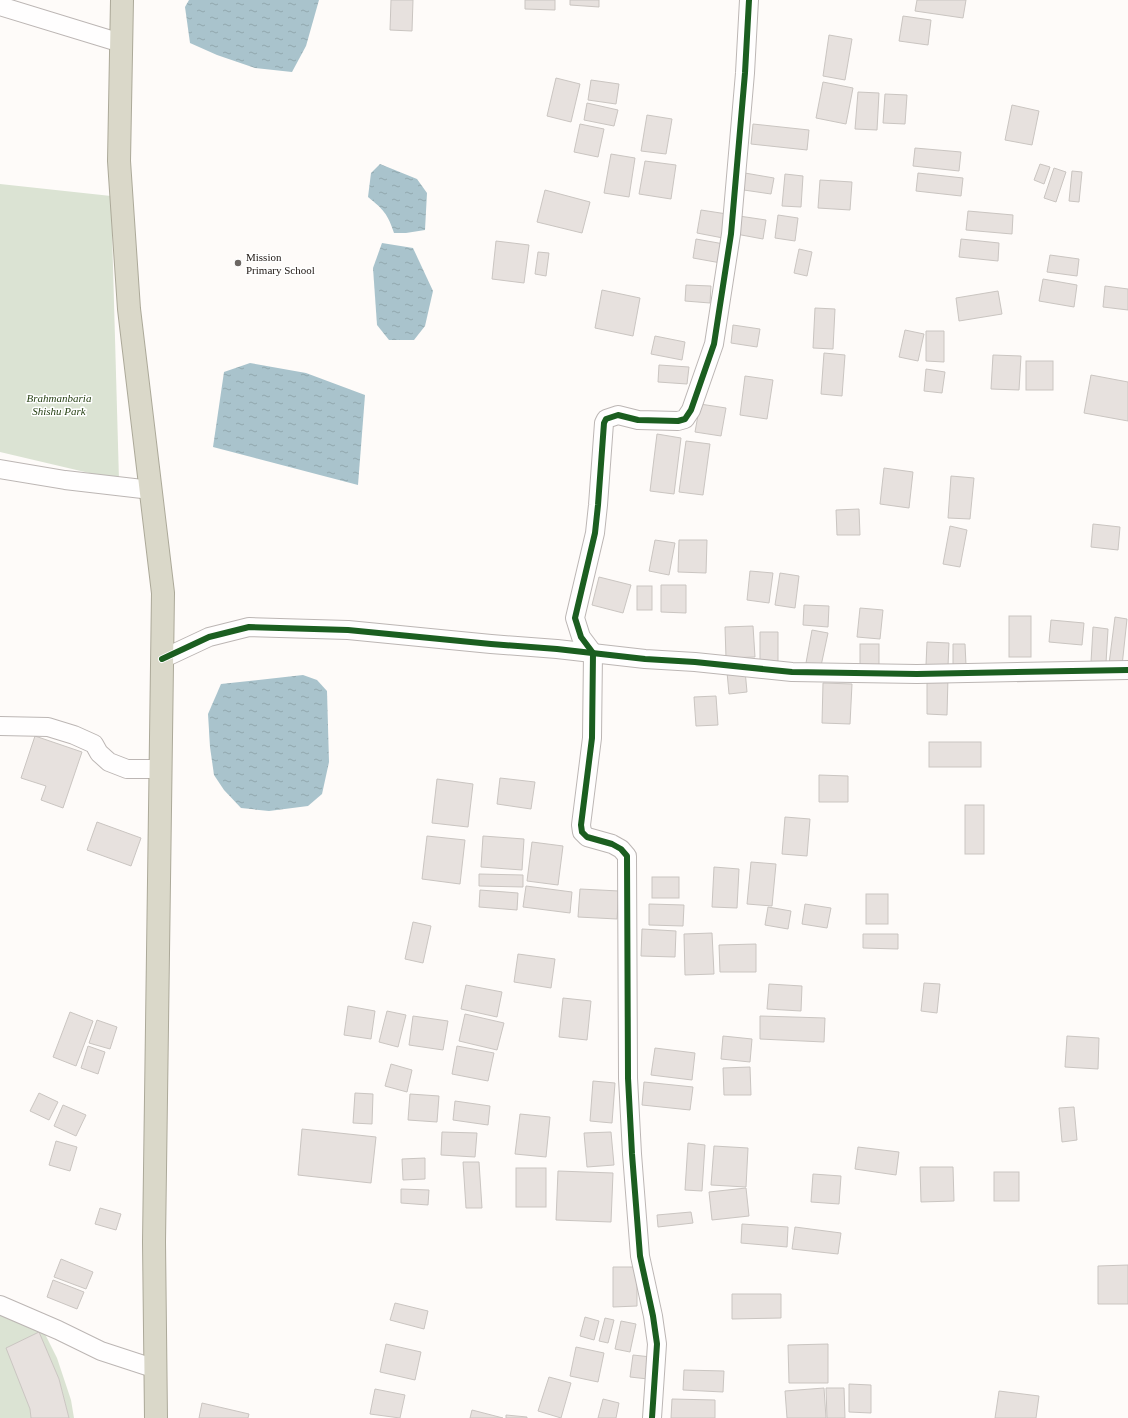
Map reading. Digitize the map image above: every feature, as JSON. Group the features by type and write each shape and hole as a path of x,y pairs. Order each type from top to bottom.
{"highway":[{"path":"122,0 119,161 129,309 163,593 154,1242 156,1418"}],"street":[{"path":"652,1418 657,1344 653,1316 640,1256 629,1094 627,856 621,849 612,844 587,837 582,832 581,825 592,738 593,654 581,637 575,618 595,533 604,423 606,418 618,415 638,420 678,421 685,419 691,410 714,344 731,234 745,73 749,0"},
{"path":"0,6 122,43"},
{"path":"0,470 65,480 151,490"},
{"path":"162,659 209,636 249,627 348,630 792,672 917,674 1128,670"},
{"path":"0,726 48,727 74,735 94,744 99,753 109,762 128,770 160,769"},
{"path":"0,1304 101,1351 156,1369"}],"green space":[{"name":"Brahmanbaria Shishu Park","path":"0,184 111,196 119,480 0,452"},
{"path":"0,1311 42,1328 57,1358 71,1400 74,1418 69,1418 59,1379 39,1332 7,1348 30,1409 31,1418 0,1418"}],"water":[{"path":"189,0 319,0 306,46 292,72 255,68 217,55 190,43 185,7"},
{"path":"380,164 417,179 427,193 425,230 394,233 390,221 384,212 368,197 371,173"},
{"path":"382,243 413,248 433,291 425,326 414,340 389,340 377,325 373,268"},
{"path":"250,363 306,373 365,395 358,485 213,447 224,372"},
{"path":"303,675 317,680 327,691 329,762 322,794 308,806 269,811 241,808 224,790 214,775 210,747 208,714 221,684"}],"building":[{"path":"391,0 413,0 412,31 390,30"},
{"path":"525,0 555,0 555,10 525,9"},
{"path":"570,0 599,0 599,7 570,5"},
{"path":"917,0 966,0 963,18 915,11"},
{"path":"903,16 931,20 928,45 899,41"},
{"path":"829,35 852,39 845,80 823,76"},
{"path":"556,78 580,84 571,122 547,116"},
{"path":"591,80 619,84 616,104 588,100"},
{"path":"823,82 853,88 846,124 816,118"},
{"path":"858,92 879,93 877,130 855,129"},
{"path":"885,94 907,95 905,124 883,123"},
{"path":"587,103 618,110 614,126 584,120"},
{"path":"1012,105 1039,111 1032,145 1005,140"},
{"path":"647,115 672,119 666,154 641,151"},
{"path":"580,124 604,129 598,157 574,152"},
{"path":"753,124 809,130 807,150 751,144"},
{"path":"915,148 961,152 959,171 913,166"},
{"path":"611,154 635,158 629,197 604,193"},
{"path":"645,161 676,165 671,199 639,194"},
{"path":"1040,164 1050,167 1044,184 1034,180"},
{"path":"1054,168 1066,172 1056,202 1044,198"},
{"path":"1072,171 1082,172 1079,202 1069,201"},
{"path":"739,172 774,178 771,194 737,189"},
{"path":"918,173 963,178 961,196 916,191"},
{"path":"785,174 803,176 801,207 782,206"},
{"path":"820,180 852,182 850,210 818,208"},
{"path":"545,190 590,202 582,233 537,222"},
{"path":"701,210 727,214 723,238 697,233"},
{"path":"968,211 1013,215 1012,234 966,230"},
{"path":"778,215 798,218 795,241 775,238"},
{"path":"739,216 766,220 763,239 736,234"},
{"path":"696,239 724,244 721,263 693,258"},
{"path":"961,239 999,243 998,261 959,257"},
{"path":"496,241 529,245 524,283 492,279"},
{"path":"799,249 812,252 807,276 794,273"},
{"path":"538,252 549,253 546,276 535,274"},
{"path":"1050,255 1079,259 1077,276 1047,272"},
{"path":"1043,279 1077,285 1074,307 1039,301"},
{"path":"686,285 711,286 710,303 685,301"},
{"path":"1105,286 1128,289 1128,310 1103,307"},
{"path":"602,290 640,298 633,336 595,328"},
{"path":"998,291 1002,314 959,321 956,298"},
{"path":"815,308 835,309 833,349 813,348"},
{"path":"733,325 760,329 757,347 731,343"},
{"path":"905,330 924,334 918,361 899,357"},
{"path":"926,331 944,331 944,362 926,361"},
{"path":"655,336 685,342 682,360 651,354"},
{"path":"824,353 845,355 842,396 821,394"},
{"path":"993,355 1021,356 1019,390 991,389"},
{"path":"1026,361 1053,361 1053,390 1026,390"},
{"path":"659,365 689,367 687,384 658,382"},
{"path":"926,369 945,372 942,393 924,391"},
{"path":"1091,375 1128,382 1128,421 1084,413"},
{"path":"745,376 773,380 767,419 740,415"},
{"path":"700,404 726,408 721,436 695,432"},
{"path":"657,434 681,438 674,494 650,491"},
{"path":"686,441 710,444 703,495 679,492"},
{"path":"884,468 913,472 909,508 880,504"},
{"path":"951,476 974,478 970,519 948,518"},
{"path":"859,509 860,535 837,535 836,510"},
{"path":"1093,524 1120,527 1118,550 1091,547"},
{"path":"950,526 967,530 960,567 943,564"},
{"path":"655,540 675,543 669,575 649,571"},
{"path":"679,540 707,540 706,573 678,572"},
{"path":"750,571 773,573 769,603 747,600"},
{"path":"780,573 799,576 795,608 775,605"},
{"path":"599,577 631,585 623,613 592,605"},
{"path":"661,585 686,585 686,613 661,612"},
{"path":"637,586 652,586 652,610 637,610"},
{"path":"804,605 829,606 828,627 803,625"},
{"path":"860,608 883,610 880,639 857,637"},
{"path":"1009,616 1031,616 1031,657 1009,657"},
{"path":"1115,617 1127,619 1122,666 1109,664"},
{"path":"1051,620 1084,623 1082,645 1049,642"},
{"path":"753,626 755,657 726,658 725,627"},
{"path":"1093,627 1108,629 1106,663 1091,662"},
{"path":"812,630 828,633 821,666 806,663"},
{"path":"760,632 778,632 778,664 760,663"},
{"path":"927,642 949,643 948,666 926,665"},
{"path":"860,644 879,644 879,669 860,669"},
{"path":"953,644 965,644 966,665 953,666"},
{"path":"745,670 747,692 729,694 727,672"},
{"path":"927,676 948,677 947,715 927,714"},
{"path":"823,683 852,684 850,724 822,723"},
{"path":"716,696 718,725 696,726 694,697"},
{"path":"35,736 82,752 63,808 41,800 46,786 21,778"},
{"path":"929,742 981,742 981,767 929,767"},
{"path":"819,775 848,776 848,802 819,802"},
{"path":"500,778 535,782 531,809 497,804"},
{"path":"437,779 473,784 468,827 432,823"},
{"path":"965,805 984,805 984,854 965,854"},
{"path":"785,817 810,819 807,856 782,854"},
{"path":"97,822 141,838 131,866 87,850"},
{"path":"427,836 465,840 460,884 422,879"},
{"path":"483,836 524,839 522,870 481,867"},
{"path":"532,842 563,846 558,885 527,881"},
{"path":"751,862 776,864 772,906 747,904"},
{"path":"714,867 739,869 737,908 712,907"},
{"path":"479,874 523,875 523,887 479,886"},
{"path":"652,877 679,877 679,898 652,898"},
{"path":"526,886 572,892 570,913 523,907"},
{"path":"580,889 619,891 617,919 578,917"},
{"path":"480,890 518,893 517,910 479,907"},
{"path":"866,894 888,894 888,924 866,924"},
{"path":"649,904 684,905 683,926 649,925"},
{"path":"805,904 831,908 827,928 802,924"},
{"path":"768,907 791,911 788,929 765,925"},
{"path":"413,922 431,926 423,963 405,959"},
{"path":"642,929 676,931 675,957 641,956"},
{"path":"712,933 714,974 685,975 684,934"},
{"path":"863,934 898,934 898,949 863,948"},
{"path":"756,944 756,972 720,972 719,945"},
{"path":"518,954 555,959 551,988 514,982"},
{"path":"924,983 940,984 937,1013 921,1011"},
{"path":"769,984 802,986 801,1011 767,1009"},
{"path":"466,985 502,992 497,1017 461,1009"},
{"path":"563,998 591,1001 587,1040 559,1037"},
{"path":"348,1006 375,1011 371,1039 344,1035"},
{"path":"387,1011 406,1015 398,1047 379,1042"},
{"path":"70,1012 93,1021 76,1066 53,1057"},
{"path":"465,1014 504,1023 497,1050 459,1041"},
{"path":"413,1016 448,1021 443,1050 409,1045"},
{"path":"760,1016 825,1018 824,1042 760,1039"},
{"path":"97,1020 117,1027 110,1049 89,1043"},
{"path":"723,1036 752,1039 750,1062 721,1059"},
{"path":"1067,1036 1099,1038 1098,1069 1065,1067"},
{"path":"88,1046 105,1052 98,1074 81,1068"},
{"path":"457,1046 494,1053 488,1081 452,1074"},
{"path":"655,1048 695,1053 692,1080 651,1075"},
{"path":"391,1064 412,1070 407,1092 385,1086"},
{"path":"750,1067 751,1095 724,1095 723,1068"},
{"path":"593,1081 615,1083 612,1123 590,1121"},
{"path":"644,1082 693,1087 690,1110 642,1105"},
{"path":"39,1093 58,1102 49,1120 30,1111"},
{"path":"355,1093 373,1094 372,1124 353,1123"},
{"path":"410,1094 439,1096 437,1122 408,1120"},
{"path":"455,1101 490,1106 488,1125 453,1120"},
{"path":"63,1105 86,1115 76,1136 54,1126"},
{"path":"1074,1107 1077,1140 1062,1142 1059,1108"},
{"path":"520,1114 550,1117 546,1157 515,1154"},
{"path":"302,1129 376,1137 371,1183 298,1175"},
{"path":"442,1132 477,1133 475,1157 441,1155"},
{"path":"611,1132 614,1165 587,1167 584,1133"},
{"path":"56,1141 77,1147 70,1171 49,1165"},
{"path":"688,1143 705,1145 702,1191 685,1190"},
{"path":"714,1146 748,1148 746,1187 711,1185"},
{"path":"858,1147 899,1152 896,1175 855,1169"},
{"path":"425,1158 425,1179 403,1180 402,1159"},
{"path":"463,1162 479,1162 482,1208 466,1208"},
{"path":"920,1167 953,1167 954,1201 921,1202"},
{"path":"516,1168 546,1168 546,1207 516,1207"},
{"path":"558,1171 613,1173 611,1222 556,1220"},
{"path":"994,1172 1019,1172 1019,1201 994,1201"},
{"path":"813,1174 841,1176 839,1204 811,1202"},
{"path":"746,1188 749,1216 712,1220 709,1192"},
{"path":"401,1189 429,1190 428,1205 401,1203"},
{"path":"100,1208 121,1214 116,1230 95,1224"},
{"path":"691,1212 693,1223 658,1227 657,1215"},
{"path":"742,1224 788,1227 787,1247 741,1243"},
{"path":"795,1227 841,1233 838,1254 792,1249"},
{"path":"61,1259 93,1272 86,1289 54,1277"},
{"path":"1128,1265 1128,1304 1098,1304 1098,1266"},
{"path":"613,1267 637,1267 637,1306 613,1307"},
{"path":"53,1280 84,1292 77,1309 47,1297"},
{"path":"732,1294 781,1294 781,1318 732,1319"},
{"path":"395,1303 428,1311 424,1329 390,1320"},
{"path":"585,1317 599,1321 594,1340 580,1336"},
{"path":"605,1318 614,1320 608,1343 599,1341"},
{"path":"621,1321 636,1324 630,1352 615,1349"},
{"path":"39,1332 59,1379 69,1418 31,1418 30,1409 6,1348"},
{"path":"386,1344 421,1352 415,1380 380,1372"},
{"path":"828,1344 828,1383 789,1383 788,1345"},
{"path":"576,1347 604,1353 598,1382 570,1376"},
{"path":"633,1355 651,1357 648,1379 630,1377"},
{"path":"684,1370 724,1371 723,1392 683,1390"},
{"path":"549,1377 571,1383 561,1418 538,1411"},
{"path":"849,1384 871,1385 871,1413 849,1412"},
{"path":"824,1388 826,1418 787,1418 785,1391"},
{"path":"826,1388 844,1388 845,1418 827,1418"},
{"path":"375,1389 405,1395 400,1418 370,1414"},
{"path":"999,1391 1039,1396 1036,1418 995,1418"},
{"path":"603,1399 619,1403 616,1418 598,1418"},
{"path":"672,1399 715,1400 715,1418 671,1418"},
{"path":"202,1403 249,1414 248,1418 199,1418"},
{"path":"472,1410 503,1418 470,1418"},
{"path":"506,1415 527,1417 527,1418 506,1418"}],"cycle path":[{"path":"652,1418 657,1344 653,1316 640,1256 628,1078 627,856 621,849 612,844 587,837 582,832 581,825 592,738 593,653 581,637 575,618 595,533 604,423 606,419 618,415 638,420 678,421 685,419 691,410 714,344 731,234 745,73 749,0"},
{"path":"162,659 209,637 249,627 348,630 792,672 917,674 1128,670"}],"place":[{"name":"Mission Primary School","path":"238,263"}]}
